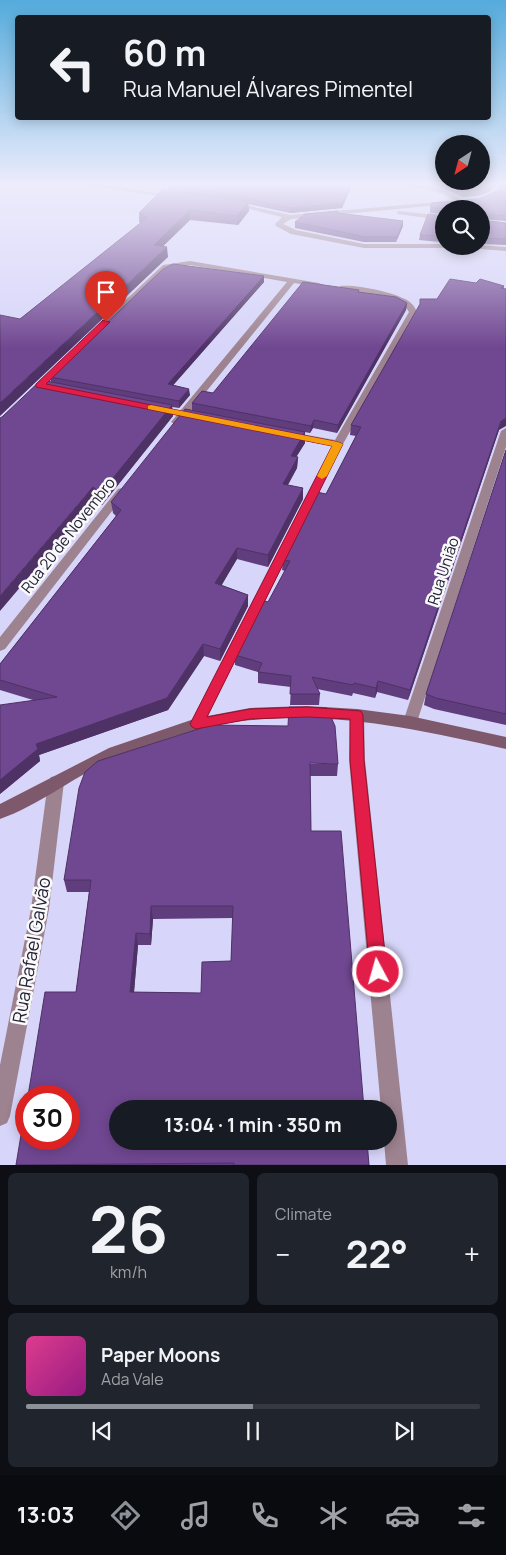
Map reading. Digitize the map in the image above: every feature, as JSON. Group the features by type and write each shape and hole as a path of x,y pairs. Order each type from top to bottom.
{"street":[{"path":"328,239 346,244 376,247 435,246"},
{"path":"490,248 506,249"},
{"path":"26,399 44,386 166,267 190,263 397,299 412,308 413,312 338,444 196,724"},
{"path":"170,429 292,281"},
{"name":"Rua União","path":"410,722 506,430"},
{"path":"279,433 338,444"},
{"name":"Rua 20 de Novembro","path":"0,646 128,483"},
{"path":"0,812 114,752 196,724 250,714 307,712 357,715 410,722 506,743"},
{"path":"357,715 357,760 398,1165"},
{"name":"Rua Rafael Galvão","path":"0,1116 40,910 56,782"}],"building":[{"path":"120,239 160,239 154,245 167,247 0,403 0,315 20,319"},
{"path":"173,264 264,276 168,384 189,389 179,401 50,377 163,269"},
{"path":"450,279 476,283 480,279 504,286 501,288 506,289 506,418 501,421 410,690 378,681 376,688 312,677 320,694 290,694 291,676 258,672 262,663 235,655 262,600 268,602 290,561 283,560 317,492 326,494 361,427 351,425 420,304 420,299 437,299"},
{"path":"303,282 396,297 407,303 338,425 314,420 311,426 192,403 202,391 213,393"},
{"path":"41,380 172,405 101,493 93,487 0,596 0,418"},
{"path":"185,409 305,432 291,456 298,457 283,484 303,488 268,555 237,548 215,583 248,595 220,649 203,644 167,698 36,744 38,749 0,780 0,705 57,697 0,680 0,664 121,510 111,502"},
{"path":"506,450 506,714 426,694"},
{"path":"289,707 327,708 335,726 338,764 310,763 311,831 341,831 363,1100 109,1100 109,1150 368,1150 369,1165 234,1165 234,1163 16,1165 18,1150 80,1150 80,1085 30,1085 45,992 76,992 91,880 64,880 79,788 85,772 98,761 211,725 288,726","holes":["151,906 233,906 231,961 202,962 201,993 130,992 136,933 150,934"]}],"slow traffic":[{"path":"151,408 338,444 322,476"}],"route":[{"path":"106,322 40,386 338,444 196,724 250,714 307,712 357,715 357,760 378,972"}]}
